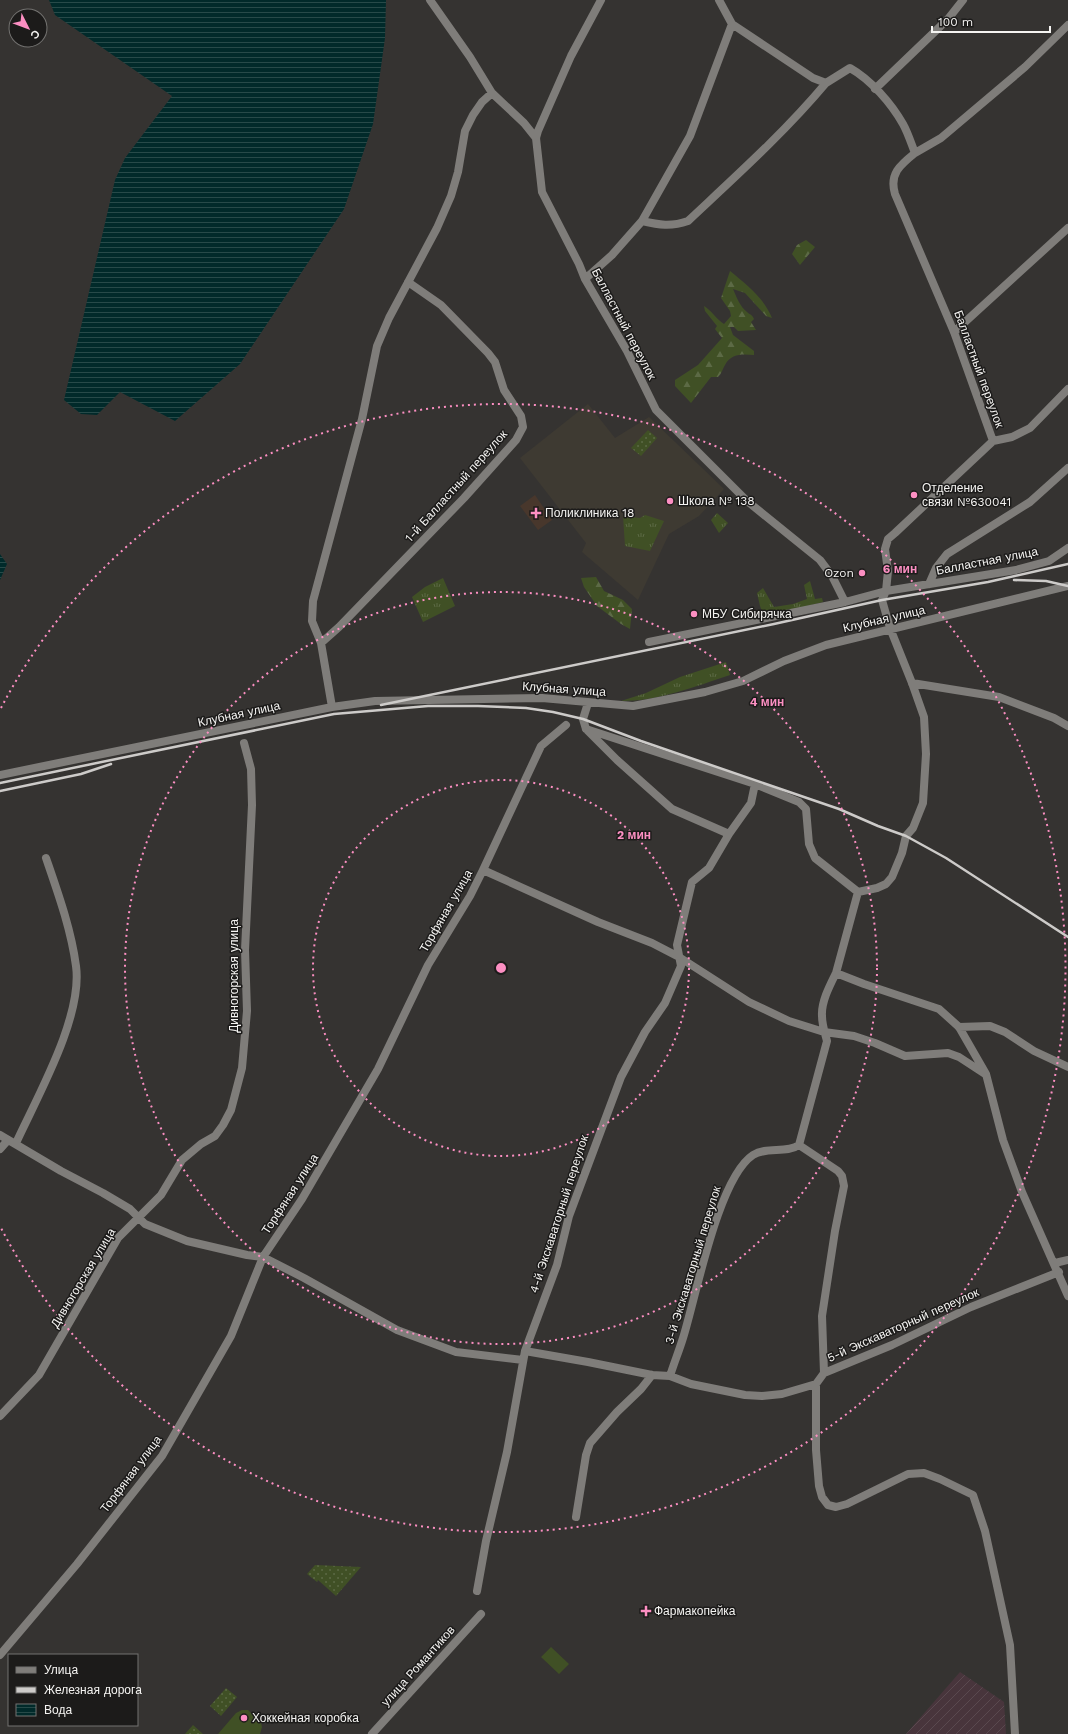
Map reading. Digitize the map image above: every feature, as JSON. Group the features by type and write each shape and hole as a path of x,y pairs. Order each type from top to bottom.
{"street":[{"path":"430,0 470,57 492,93 524,123 536,138"},
{"name":"Балластный переулок","path":"601,0 571,56 543,118 536,138 542,192 579,264 585,279 627,351 656,410 747,501 820,560 832,576 845,602"},
{"path":"719,0 732,24 793,64 807,75 826,83"},
{"path":"875,88 948,19 963,0"},
{"path":"585,279 612,255 642,221 690,136 732,24"},
{"name":"Балластный переулок","path":"858,892 877,888 886,884 892,878 902,853 906,836 913,828 923,803 926,754 924,717 890,628 882,600 886,591 888,572 885,549 888,539 993,441 954,332 903,214 893,186 895,173 901,164 915,153 947,133 1025,67 1068,25"},
{"path":"642,221 676,226 688,221 765,150 800,114 826,83 850,68 860,74 875,88 903,124 915,153"},
{"path":"332,707 321,643 312,621 313,601 318,577 362,419 377,346 389,318 438,228 451,196 458,172 465,131 482,102 492,93"},
{"path":"954,332 1068,228"},
{"name":"1-й Балластный переулок","path":"321,643 339,627 464,498 516,440 523,427 521,416 504,390 495,362 488,353 441,305 408,282"},
{"path":"993,441 1012,437 1030,428 1068,389"},
{"path":"929,584 936,568 947,554 1030,502 1068,468"},
{"name":"Балластная улица","path":"649,642 845,602 886,591 1016,570 1049,561 1068,548"},
{"name":"Клубная улица","path":"0,775 332,707 375,701 445,698 542,698 633,706 706,692 743,681 784,661 826,645 890,628 1068,586"},
{"path":"912,683 999,697 1054,718 1068,726"},
{"path":"588,703 583,719 586,729 616,760 672,809 729,834"},
{"name":"Торфяная улица","path":"0,1655 77,1564 162,1456 231,1336 263,1257 302,1199 344,1130 378,1069 428,965 470,896 541,746 566,725"},
{"path":"586,729 755,784 799,802 806,809 809,844 815,858 858,892 836,973 829,987 821,1014 827,1041 826,1047 799,1145 838,1171 842,1176 844,1186 835,1231 822,1316 824,1373"},
{"name":"Дивногорская улица","path":"0,1416 39,1375 118,1238 161,1195 182,1160 201,1144 214,1136 223,1125 231,1110 242,1068 248,1011 244,950 252,805 251,769 244,743"},
{"name":"4-й Экскаваторный переулок","path":"477,1591 486,1541 507,1452 525,1351 557,1265 569,1216 618,1084 645,1032 665,1003 681,966 677,945 692,882 708,868 729,834 751,803 755,784"},
{"path":"0,1148 12,1141 50,1070 72,1016 76,993 76,967 73,952 62,906 46,858"},
{"path":"483,870 598,922 652,943 679,957 748,1002 789,1021 824,1032 854,1036 905,1056 948,1053 959,1057 986,1074"},
{"path":"836,973 864,984 938,1008 959,1027 986,1074 1003,1140 1022,1192 1068,1296"},
{"path":"959,1027 990,1026 1005,1032 1034,1051 1068,1067"},
{"path":"0,1135 130,1209 145,1224 187,1241 247,1255 263,1257 398,1330 456,1352 523,1360"},
{"name":"3-й Экскаваторный переулок","path":"670,1376 683,1338 724,1198 735,1175 753,1155 765,1151 793,1149 799,1145"},
{"path":"1055,1264 1068,1260"},
{"name":"5-й Экскаваторный переулок","path":"816,1384 824,1373 892,1345 971,1307 1058,1272"},
{"path":"525,1351 652,1375 670,1376 691,1384 745,1395 762,1396 782,1394 816,1384 816,1450 819,1486 822,1498 828,1505 836,1507 847,1504 908,1474 924,1473 940,1478 973,1495 986,1531 1010,1645 1015,1734"},
{"path":"576,1517 586,1455 590,1443 617,1412 641,1389 652,1375"},
{"name":"улица Романтиков","path":"372,1734 481,1614"}],"shaded area":[{"path":"588,404 615,438 649,417 724,489 699,516 669,534 638,600 582,552 586,543 520,458"},
{"name":"Поликлиника 18","path":"535,495 552,520 538,530 520,506"},
{"path":"960,1672 1004,1702 1006,1734 906,1734"}],"green space":[{"path":"806,240 815,247 800,265 792,254 797,245"},
{"path":"730,271 760,298 772,318 766,316 745,293 733,289 742,307 752,315 754,319 751,322 756,330 738,331 734,327 730,327 733,335 754,351 754,355 738,355 731,358 719,376 711,377 691,403 675,386 675,380 698,365 722,338 715,329 717,326 705,311 704,306 724,324 731,316 730,311 721,298"},
{"path":"648,430 657,438 641,456 631,448"},
{"path":"717,513 728,523 719,533 711,520"},
{"path":"645,515 664,521 650,551 625,546 623,516 640,518"},
{"path":"596,577 604,591 623,600 632,609 630,629 597,606 584,587 581,578"},
{"path":"443,578 455,606 423,622 412,597 425,587"},
{"path":"810,581 815,599 822,598 823,602 764,617 757,593 763,588 774,607 793,604 807,599 804,585"},
{"path":"726,662 730,675 662,696 649,699 621,701 646,693 680,677"},
{"path":"315,1565 361,1567 336,1596 318,1580 317,1582 307,1574"},
{"path":"551,1647 569,1664 559,1674 541,1657"},
{"path":"226,1688 237,1697 221,1716 210,1706"},
{"name":"Хоккейная коробка","path":"242,1710 248,1710 261,1723 262,1727 260,1734 218,1734 236,1713"},
{"path":"193,1725 203,1734 185,1734"}],"water":[{"path":"49,0 386,0 385,38 373,124 344,209 240,364 175,421 120,392 97,415 81,414 64,400 115,180 125,158 172,96 55,15"},
{"path":"0,554 7,564 0,580"}],"railway":[{"path":"381,705 774,624 882,600 988,582 1068,564"},
{"path":"1014,580 1046,581 1068,586"},
{"path":"0,783 334,714 428,706 526,708 583,719 641,741 839,809 906,836 946,858 1068,937"},
{"path":"0,791 81,774 111,764"}],"place":[{"name":"Отделение связи №630041","path":"914,495"},
{"name":"Школа № 138","path":"670,501"},
{"name":"Поликлиника 18","path":"536,513"},
{"name":"Ozon","path":"862,573"},
{"name":"МБУ Сибирячка","path":"694,614"},
{"name":"Фармакопейка","path":"646,1611"},
{"name":"Хоккейная коробка","path":"244,1718"}]}
